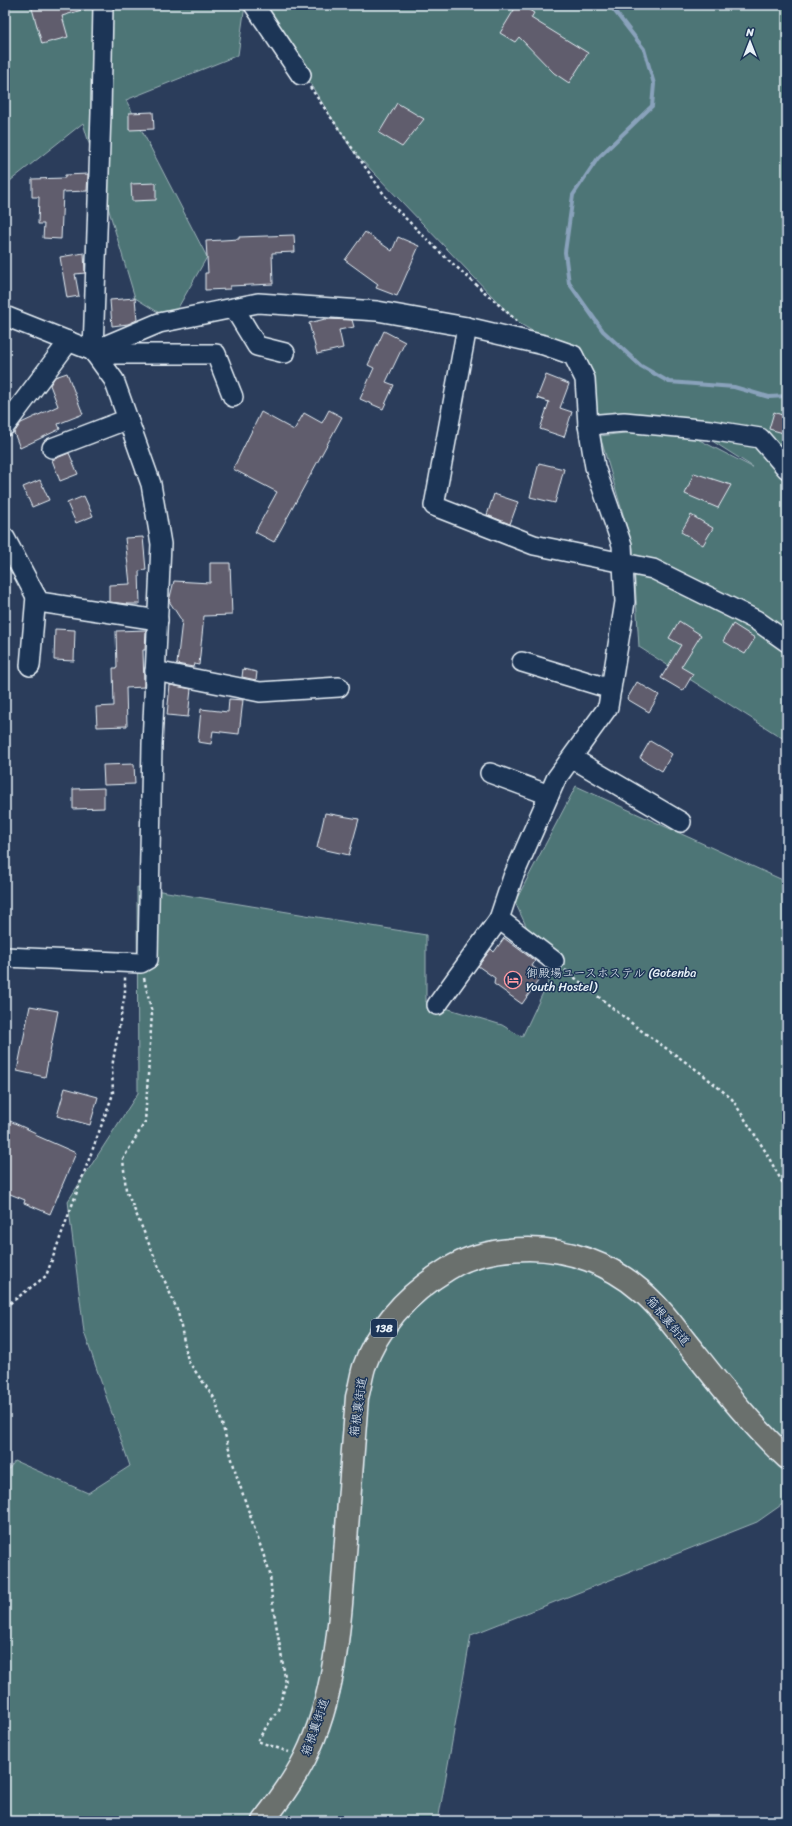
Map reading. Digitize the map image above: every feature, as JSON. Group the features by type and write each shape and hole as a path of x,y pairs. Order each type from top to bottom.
{"highway":[{"name":"箱根裏街道","path":"262,1821 285,1791 305,1758 319,1722 330,1683 337,1643 357,1397 364,1368 374,1342 391,1317 410,1296 434,1277 458,1262 486,1253 515,1249 543,1249 569,1254 594,1262 619,1274 641,1290 661,1311 750,1422 787,1458"}],"street":[{"path":"5,957 133,963 148,959 152,744 161,544 151,484 114,380 94,352 101,121 102,5"},
{"path":"254,5 301,75"},
{"path":"94,352 159,323 258,303 377,311 467,327 544,345 573,355 585,379 588,425 595,467 622,545 625,602 608,707 556,779 513,877 499,919 437,1005"},
{"path":"234,308 257,346 285,353"},
{"path":"5,316 94,352 216,354 233,397"},
{"path":"467,327 434,506 534,545 653,569 756,620 787,642"},
{"path":"5,426 69,341"},
{"path":"52,448 128,419"},
{"path":"588,425 624,422 710,430 760,438 787,469"},
{"path":"5,538 39,602 158,620"},
{"path":"30,666 36,596"},
{"path":"522,662 611,689"},
{"path":"155,671 260,692 339,687"},
{"path":"572,758 681,822"},
{"path":"490,773 549,794"},
{"path":"499,919 554,961"}],"path":[{"path":"301,75 390,203 443,255 517,322"},
{"path":"554,961 639,1029 701,1072 732,1100 764,1149 787,1191"},
{"path":"5,1307 46,1276 113,1094 112,1067 125,992 133,963"},
{"path":"133,963 152,1013 145,1122 124,1159 126,1190 178,1312 188,1361 215,1399 237,1477 270,1574 272,1600 286,1683 278,1710 257,1741 305,1758"}],"green space":[{"path":"5,5 245,5 238,55 126,100 207,257 171,320 135,298 83,123 5,185"},
{"path":"260,5 787,5 787,741 639,647 633,548 600,436 666,428 597,424 573,355 517,322 353,151","holes":["676,428 692,428 753,467"]},
{"path":"576,786 787,882 787,1501 757,1522 471,1635 438,1821 5,1821 5,1474 15,1461 88,1493 130,1466 84,1332 68,1201 138,1093 137,887 426,935 426,1002 502,1025 522,1037 550,978 515,902"}],"building":[{"path":"31,5 87,5 88,8 62,16 68,37 42,44"},
{"path":"517,5 521,5 534,13 531,18 588,53 569,83 554,73 519,37 515,42 500,33"},
{"path":"397,103 424,119 402,147 379,133"},
{"path":"153,112 154,129 129,130 129,113"},
{"path":"88,174 87,191 63,192 61,239 43,238 44,224 38,224 39,197 32,197 32,179 65,178 65,175"},
{"path":"156,183 156,200 132,201 131,184"},
{"path":"365,232 392,251 398,237 419,246 397,296 376,288 378,284 345,260"},
{"path":"294,235 295,252 272,253 273,284 230,286 230,289 205,290 205,273 208,273 206,241 239,239 239,237"},
{"path":"84,253 85,273 75,274 79,296 67,298 60,257"},
{"path":"135,298 137,320 128,324 112,326 110,300"},
{"path":"325,319 352,320 354,327 339,330 343,348 317,354 309,323"},
{"path":"384,331 405,342 386,382 394,385 383,409 360,399 374,368 368,365"},
{"path":"67,373 83,414 58,424 60,429 20,448 14,433 21,423 58,406 50,385 55,377"},
{"path":"546,375 569,384 560,408 572,412 564,437 540,429 549,402 537,398"},
{"path":"329,410 342,417 274,542 255,532 277,492 233,469 261,412 294,430 304,413 322,423"},
{"path":"774,412 787,417 787,434 769,429"},
{"path":"69,453 78,474 60,481 52,460"},
{"path":"539,463 564,469 555,503 530,497"},
{"path":"694,473 731,485 718,508 685,494"},
{"path":"40,480 49,500 32,507 23,487"},
{"path":"494,494 518,502 510,524 487,515"},
{"path":"84,496 93,516 76,523 67,503"},
{"path":"691,515 713,528 703,545 681,532"},
{"path":"143,537 146,570 139,571 140,604 109,602 109,585 130,584 125,538"},
{"path":"210,563 230,563 232,615 204,616 199,665 194,664 193,667 177,664 182,621 169,601 174,581 210,583"},
{"path":"679,621 701,635 681,667 693,674 683,691 661,678 681,645 669,638"},
{"path":"733,624 755,638 745,654 723,641"},
{"path":"55,629 75,630 74,661 54,660"},
{"path":"146,630 145,650 143,650 144,687 126,688 127,726 97,727 96,707 114,706 113,668 117,668 116,631"},
{"path":"243,669 257,672 256,680 242,677"},
{"path":"637,682 659,695 649,712 627,699"},
{"path":"170,685 191,689 188,717 167,715"},
{"path":"229,699 243,700 239,734 213,731 211,744 198,742 201,709 228,712"},
{"path":"650,741 672,754 662,771 640,758"},
{"path":"134,764 135,784 104,785 103,765"},
{"path":"104,788 104,808 73,809 73,789"},
{"path":"325,813 359,819 349,855 317,848"},
{"path":"504,938 535,961 532,966 543,974 522,1004 494,984 495,978 478,966 491,949 494,952"},
{"path":"30,1006 58,1011 45,1077 17,1071"},
{"path":"65,1088 98,1097 90,1125 57,1116"},
{"path":"10,1121 36,1133 35,1135 76,1153 50,1214 24,1203 25,1200 5,1192 5,1132"}],"waterway":[{"path":"610,5 644,49 654,84 652,106 598,158 573,195 565,252 569,283 603,331 641,366 669,382 734,387 769,397 787,396"}],"place":[{"name":"御殿場ユースホステル (Gotenba Youth Hostel)","path":"513,980"}]}
